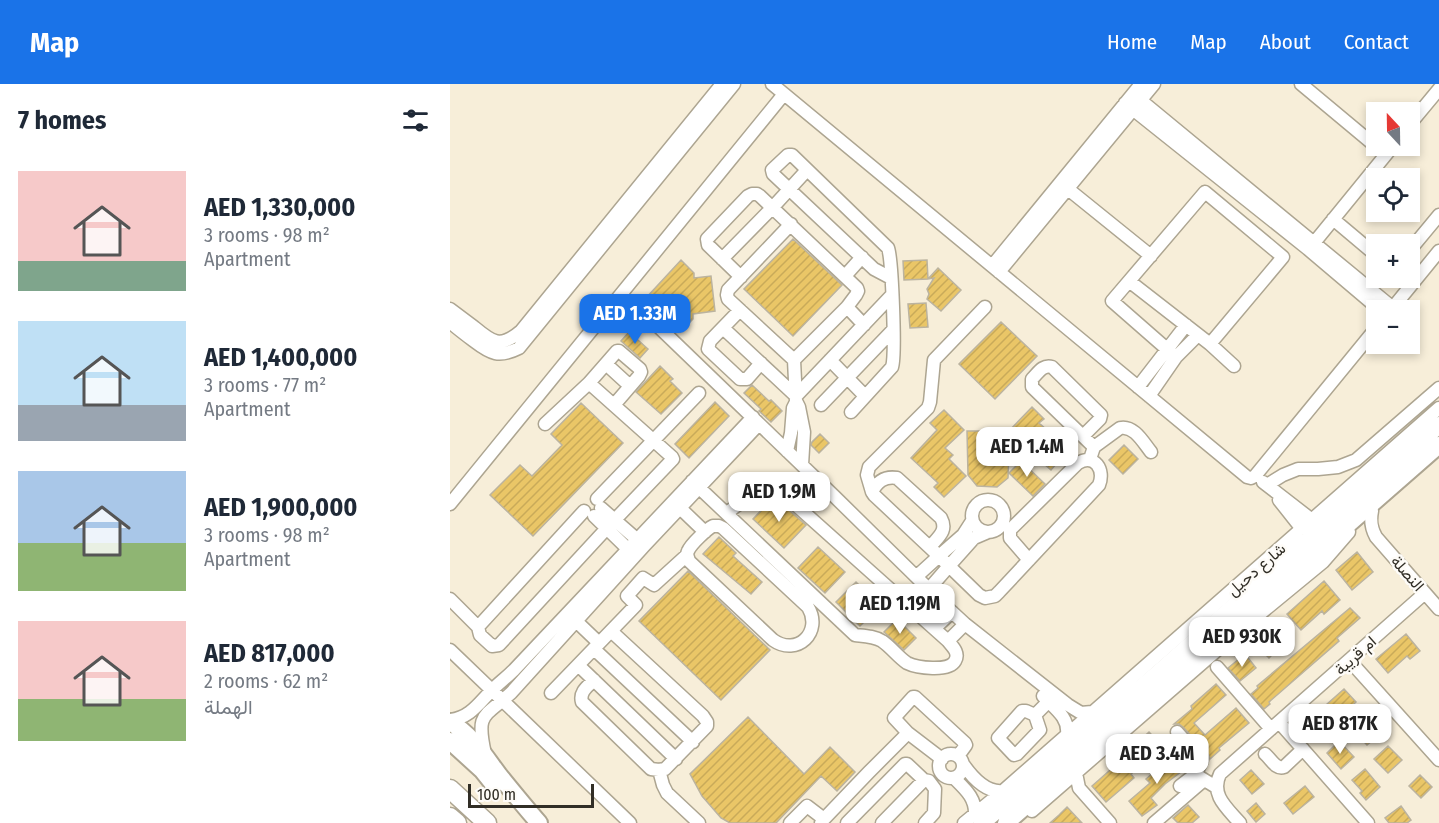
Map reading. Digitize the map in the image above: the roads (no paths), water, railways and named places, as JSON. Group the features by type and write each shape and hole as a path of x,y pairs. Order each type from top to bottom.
{"highway":[{"path":"452,789 487,823"},
{"path":"450,817 457,823"}],"main road":[{"name":"شارع دحيل","path":"978,819 1152,678 1439,425"},
{"name":"شارع دحيل","path":"1006,823 1439,444"},
{"path":"1256,604 1337,546"},
{"path":"450,721 468,735 523,823"},
{"path":"450,732 477,760 484,763"},
{"path":"450,741 484,763 539,823"}],"street":[{"path":"450,309 491,341 505,341 513,338 722,84"},
{"path":"450,322 486,350 496,354 508,354 519,348 735,84"},
{"path":"772,84 1247,477 1255,476 1366,340"},
{"path":"995,269 1135,98 1154,84"},
{"path":"1300,84 1366,133"},
{"path":"1420,112 1439,89"},
{"path":"450,504 784,94"},
{"path":"995,269 1068,189 1135,98"},
{"path":"1135,98 1376,300"},
{"path":"851,412 892,367 894,356 891,296 891,278 890,253 888,248 792,155 789,154 772,170 773,174 789,190 862,257 879,272 891,278"},
{"path":"1311,246 1384,156"},
{"path":"722,259 807,170"},
{"path":"1068,189 1151,256"},
{"path":"1172,354 1112,301 1205,192 1283,257 1210,344"},
{"path":"741,277 708,245 707,239 748,196 757,194 854,284 858,291 856,295 794,360"},
{"path":"1420,238 1439,215"},
{"path":"1333,219 1366,247"},
{"path":"791,224 728,290 727,294 728,299 794,360 796,398 804,432 801,465"},
{"path":"1397,300 1439,251"},
{"path":"846,276 862,257"},
{"path":"1130,281 1210,344 1233,366"},
{"path":"787,452 796,398 891,296"},
{"path":"846,307 864,325"},
{"path":"985,307 933,360 929,405 870,467 867,475 872,492 978,595 985,598 995,596 1100,485 1102,477 1102,472 1095,463 1083,436 1032,387 1032,379 1044,367 1052,367 1101,415 1100,419 1083,436"},
{"path":"639,308 965,624 1077,711 1092,712"},
{"path":"740,310 710,341 708,348 740,379 747,379 761,363"},
{"path":"1149,396 1186,326"},
{"path":"723,328 796,398"},
{"path":"821,405 893,330"},
{"path":"1138,387 1172,354 1198,335"},
{"path":"544,424 589,383 617,351 621,351 641,372 614,405"},
{"path":"830,360 865,396"},
{"path":"606,364 630,386"},
{"path":"450,599 478,627 480,634 492,646 499,645 673,459 589,383"},
{"path":"1267,485 1298,469 1338,467 1356,460 1439,388"},
{"path":"478,627 594,509 699,393"},
{"name":"شارع دحيل","path":"964,823 978,819 1003,791 1439,408"},
{"path":"484,763 481,733 482,724 488,712 511,693 535,657 756,421"},
{"path":"1029,560 1010,538 1010,530 1078,464 1124,427 1131,429 1151,452"},
{"path":"1018,823 1238,632 1323,562 1349,531 1439,455"},
{"path":"1255,476 1295,513 1302,529"},
{"path":"872,492 881,480 897,478 941,518 944,525 943,532 930,546"},
{"path":"450,721 472,712 514,670 535,657 576,621 636,547 680,508 696,484"},
{"path":"696,484 855,636 874,637 884,642 908,664 932,669 951,666 955,662 956,651 948,640 793,501 782,494 771,491 750,496 727,513"},
{"path":"916,576 963,535 972,520 974,507 978,502 985,500 998,502 1004,514 1004,521 1000,527 974,538 929,589"},
{"path":"680,508 705,532"},
{"path":"594,509 636,547"},
{"path":"1372,511 1371,527 1376,537"},
{"path":"1295,513 1312,520"},
{"path":"972,520 981,531 988,532"},
{"path":"1004,521 1017,523"},
{"path":"551,693 636,605 627,596 644,578 654,585 687,555 689,549 713,526 723,528 804,603 813,619 808,637 792,646 777,643 691,563 687,555"},
{"path":"1349,531 1361,530 1376,537"},
{"name":"النصلة","path":"1376,537 1439,609"},
{"name":"ام قريبة","path":"1216,787 1217,780 1225,769 1425,593"},
{"path":"935,628 952,612"},
{"path":"576,621 597,646 693,742"},
{"path":"948,640 965,624"},
{"path":"594,680 582,692 582,702 651,769 665,769 707,726 703,716 611,631"},
{"path":"450,650 630,823"},
{"path":"1010,659 1065,719 1067,734"},
{"path":"1349,660 1439,760"},
{"path":"578,665 676,759"},
{"path":"1217,667 1275,726 1303,749 1368,823"},
{"path":"942,759 894,718 914,696 966,745 960,760 961,772 954,778"},
{"path":"1035,715 1048,702"},
{"path":"790,823 807,806 823,821 909,732"},
{"path":"1154,823 1201,776 1202,760 1177,732"},
{"path":"1265,754 1281,768 1303,749"},
{"path":"978,819 972,798 954,778 941,773 939,766 942,759 948,754 955,755 969,773 987,788 996,792 1003,791"},
{"path":"847,823 905,764 927,781 936,793 935,811 925,823"},
{"path":"659,770 667,793 699,823"},
{"path":"882,823 927,781 941,773"},
{"path":"1076,773 1079,788"},
{"path":"1201,776 1216,787 1220,799 1240,823"},
{"path":"1180,786 1201,776"},
{"path":"1065,783 1079,788 1110,823"}]}
